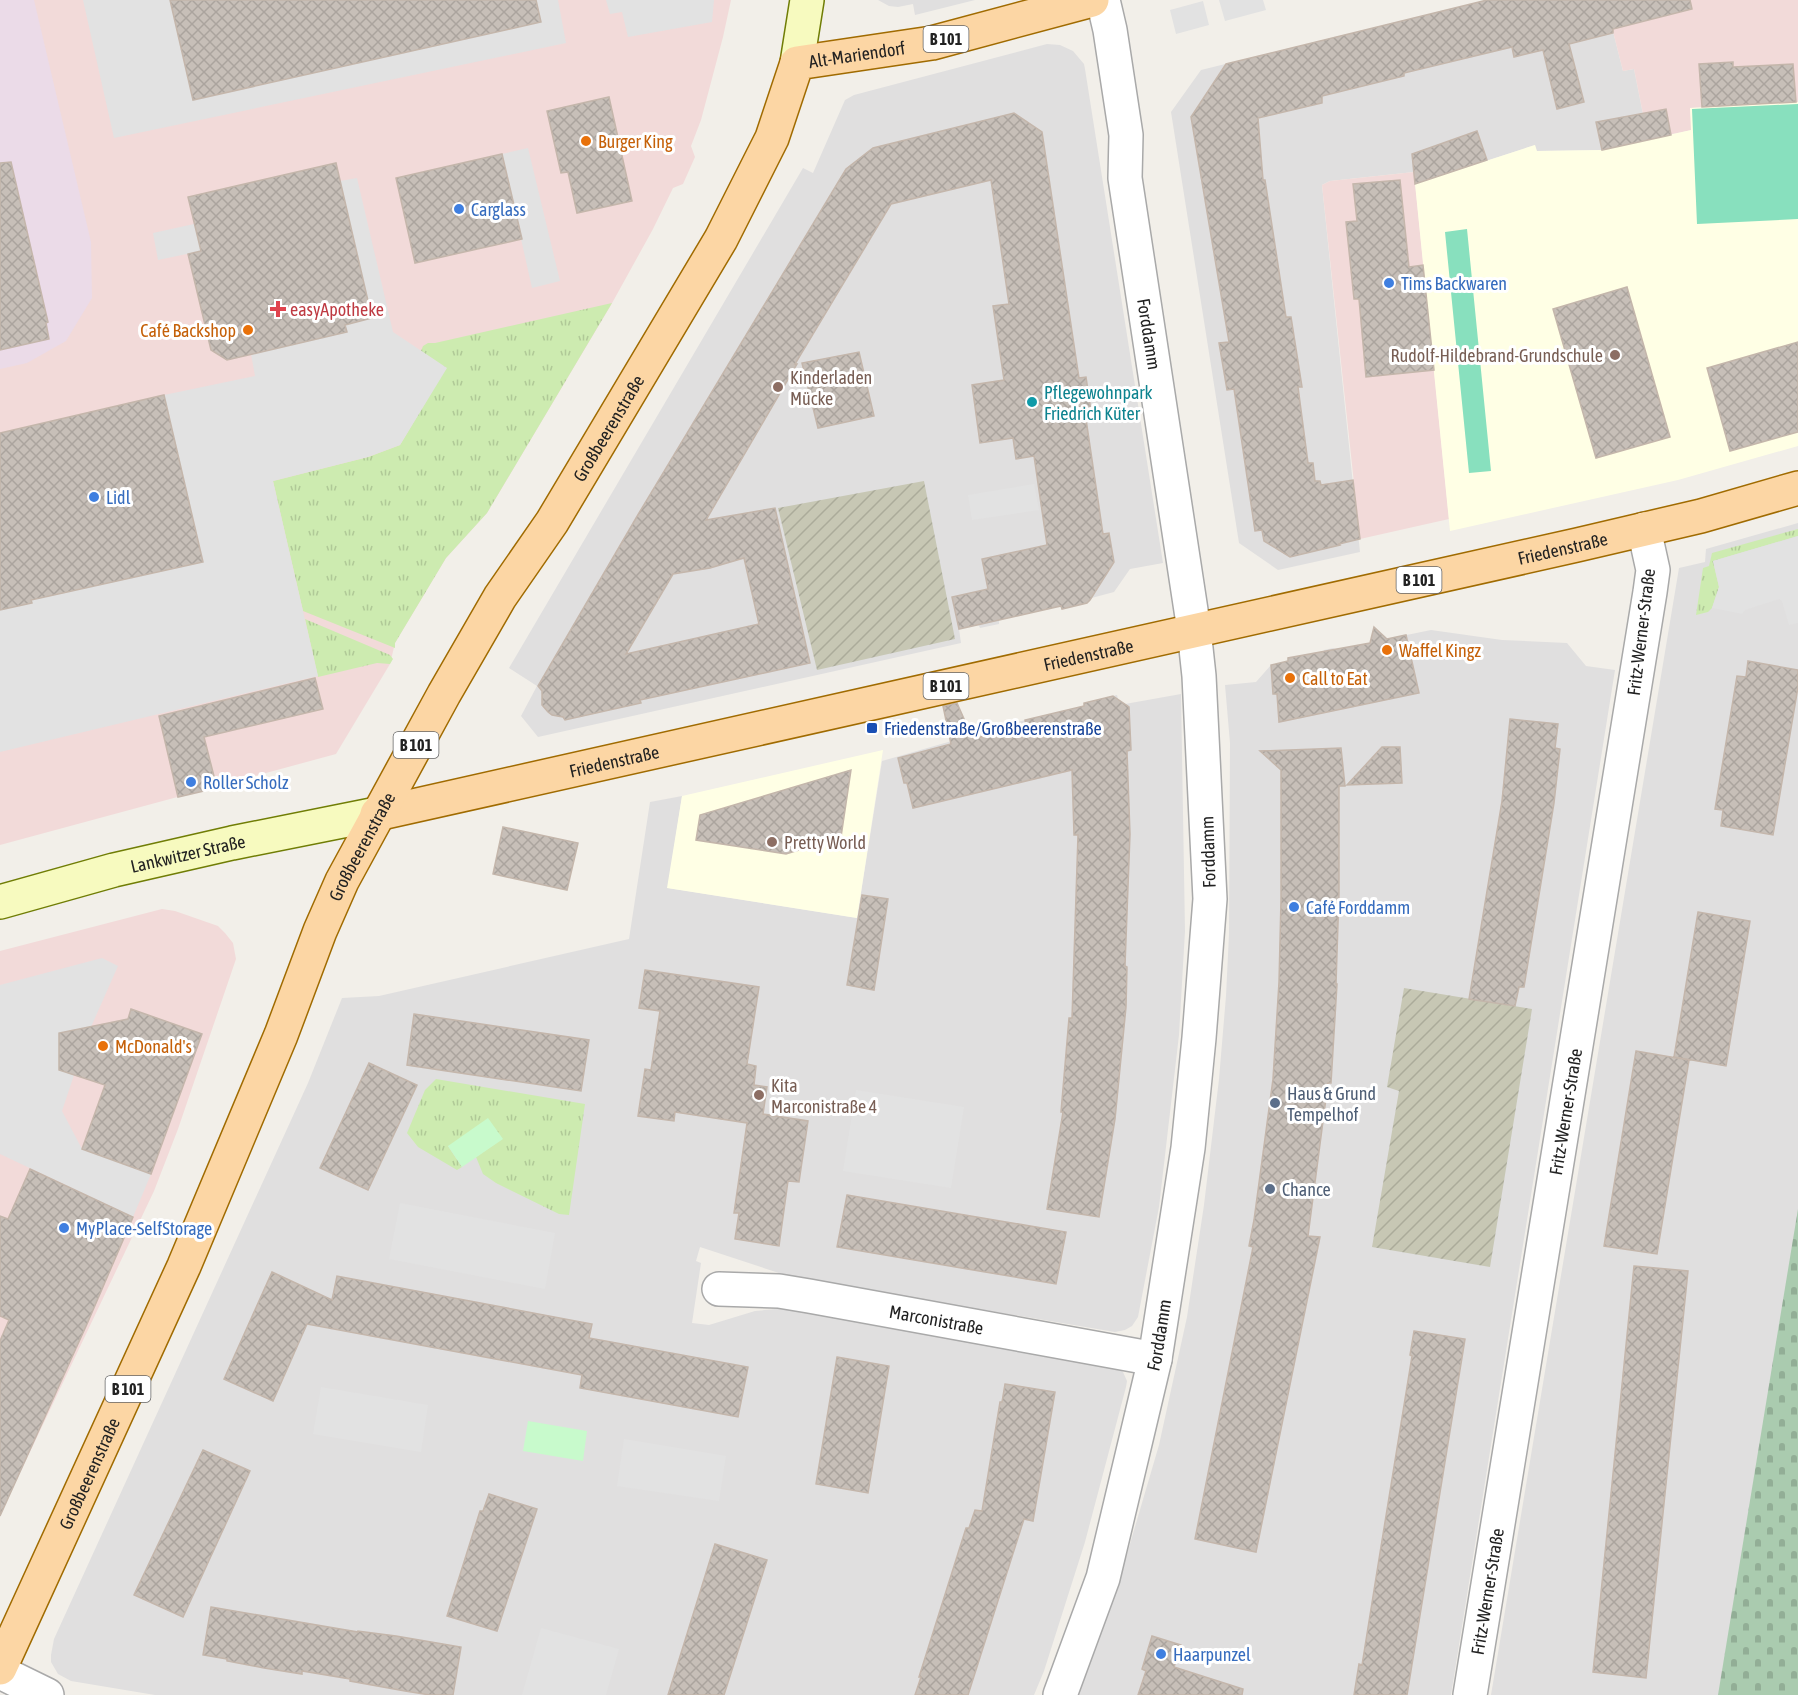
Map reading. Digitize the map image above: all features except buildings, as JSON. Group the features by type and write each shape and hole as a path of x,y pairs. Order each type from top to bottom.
{"main road":[{"path":"797,63 807,0"},
{"name":"Alt-Mariendorf","path":"797,63 932,43 1092,0"},
{"name":"Großbeerenstraße","path":"0,1670 184,1266 281,1035 320,931 342,881 377,814 500,597 552,522 721,239 772,138 797,63"},
{"name":"Friedenstraße","path":"377,814 1644,530 1798,488"},
{"name":"Lankwitzer Straße","path":"0,902 125,867 377,814"}],"street":[{"name":"Forddamm","path":"1060,1695 1103,1578 1155,1359 1188,1148 1210,899 1199,676 1194,630 1125,178 1126,135 1110,30 1103,0"},
{"name":"Fritz-Werner-Straße","path":"1470,1695 1650,592 1653,570 1644,530"},
{"name":"Marconistraße","path":"719,1289 809,1296 1155,1359"},
{"path":"0,1670 46,1695"}],"shaded area":[{"path":"0,0 731,0 701,120 691,146 695,157 683,184 673,188 611,305 487,513 446,558 395,643 390,664 336,754 0,845"},
{"path":"0,0 34,0 91,242 92,298 66,341 27,363 0,369"},
{"path":"83,0 170,0 193,100 540,22 536,0 558,0 566,43 114,138"},
{"path":"606,0 714,0 712,22 628,37 622,12 610,14"},
{"path":"878,0 975,0 915,15 913,4 889,6"},
{"path":"1219,0 1263,0 1266,10 1225,21"},
{"path":"1487,0 1605,0 1623,71 1634,69 1648,139 1602,150 1536,151 1535,145 1415,184 1414,172 1330,181 1322,185 1360,552 1278,570 1239,543 1171,112 1201,70"},
{"path":"1605,0 1798,0 1798,102 1690,108 1692,130 1648,139 1634,69 1623,71"},
{"path":"1203,1 1209,25 1176,34 1170,10"},
{"path":"1047,44 1060,45 1073,51 1084,64 1163,563 1130,569 1114,592 1084,600 1084,604 1062,609 1061,606 999,620 999,624 980,628 978,624 959,629 961,643 538,737 521,716 537,686 509,668 803,168 813,173 845,100 854,95"},
{"name":"Rudolf-Hildebrand-Grundschule","path":"1798,102 1798,446 1678,480 1450,531 1415,184 1535,145 1537,151 1602,150 1691,130 1690,108"},
{"path":"528,148 560,281 532,288 502,154"},
{"path":"1414,172 1449,519 1360,539 1322,185 1330,181"},
{"path":"357,178 393,332 447,368 400,445 368,457 273,481 318,676 0,752 0,610 32,603 31,600 202,562 164,395 255,376 251,354 347,332 345,325 372,318 340,181"},
{"path":"194,224 201,251 158,260 153,233"},
{"path":"924,481 955,639 817,670 778,508"},
{"path":"1034,484 1039,510 972,520 968,495"},
{"path":"1798,523 1798,1695 1491,1695 1679,568 1705,562 1706,549"},
{"path":"1798,536 1798,623 1789,625 1782,601 1779,599 1745,610 1742,614 1712,608 1719,587 1713,561"},
{"path":"1431,630 1502,640 1567,643 1586,666 1615,670 1451,1695 1078,1695 1120,1578 1159,1445 1187,1317 1204,1205 1219,1079 1229,934 1230,743 1225,685 1256,682 1271,665 1288,661 1288,658 1305,655 1306,657 1333,648 1337,650 1370,643 1385,637 1387,639"},
{"path":"1181,694 1185,931 1179,1035 1159,1207 1138,1317 1132,1326 1115,1332 794,1278 700,1247 696,1261 701,1263 692,1323 709,1325 755,1311 787,1308 1117,1366 1123,1372 1127,1381 1126,1387 1085,1542 1044,1671 1034,1695 155,1695 71,1681 58,1674 51,1662 54,1639 308,1083 342,998 379,996 629,939 650,802 682,796 668,888 857,918 882,761 1117,695 1118,699 1125,704"},
{"name":"Pretty World","path":"883,750 857,918 667,888 682,796"},
{"name":"McDonald's","path":"162,909 175,911 218,926 233,943 236,959 178,1129 154,1191 0,1515 0,951"},
{"path":"102,958 118,966 91,1027 59,1034 59,1070 74,1075 62,1111 82,1149 151,1174 133,1217 0,1154 0,985"},
{"path":"1404,988 1532,1009 1490,1267 1372,1247 1399,1091 1387,1087"},
{"path":"856,1090 964,1107 951,1188 843,1171"},
{"path":"400,1203 555,1233 545,1289 389,1259"},
{"path":"321,1387 428,1405 421,1452 313,1434"},
{"path":"624,1439 726,1456 719,1501 617,1486"},
{"path":"541,1628 619,1649 606,1695 522,1695"}],"green space":[{"path":"1798,104 1798,219 1697,224 1692,109"},
{"path":"1467,229 1491,471 1469,473 1445,232"},
{"path":"612,303 487,513 446,558 395,643 395,648 303,611 273,481 368,457 400,445 446,368 421,351 428,343"},
{"path":"1798,529 1798,536 1713,561 1719,587 1712,608 1708,612 1696,615 1703,568 1709,566 1712,553"},
{"path":"305,619 390,655 393,659 390,664 377,663 318,677"},
{"path":"436,1079 585,1104 569,1215 559,1214 496,1183 483,1174 476,1157 502,1139 448,1146 462,1167 457,1170 418,1147 407,1133 425,1090"},
{"path":"488,1118 503,1139 462,1167 448,1146"},
{"path":"1798,1209 1798,1695 1718,1695"},
{"path":"528,1421 587,1431 583,1461 523,1451"}],"place":[{"name":"Burger King","path":"586,141"},
{"name":"Carglass","path":"459,209"},
{"name":"Tims Backwaren","path":"1389,283"},
{"name":"easyApotheke","path":"278,309"},
{"name":"Café Backshop","path":"248,330"},
{"name":"Rudolf-Hildebrand-Grundschule","path":"1615,355"},
{"name":"Kinderladen Mücke","path":"778,387"},
{"name":"Pflegewohnpark Friedrich Küter","path":"1032,402"},
{"name":"Lidl","path":"94,497"},
{"name":"Waffel Kingz","path":"1387,650"},
{"name":"Call to Eat","path":"1290,678"},
{"name":"Friedenstraße/Großbeerenstraße","path":"872,728"},
{"name":"Roller Scholz","path":"191,782"},
{"name":"Pretty World","path":"772,842"},
{"name":"Café Forddamm","path":"1294,907"},
{"name":"McDonald's","path":"103,1046"},
{"name":"Kita Marconistraße 4","path":"759,1095"},
{"name":"Haus & Grund Tempelhof","path":"1275,1103"},
{"name":"Chance","path":"1270,1189"},
{"name":"MyPlace-SelfStorage","path":"64,1228"},
{"name":"Haarpunzel","path":"1161,1654"}]}
